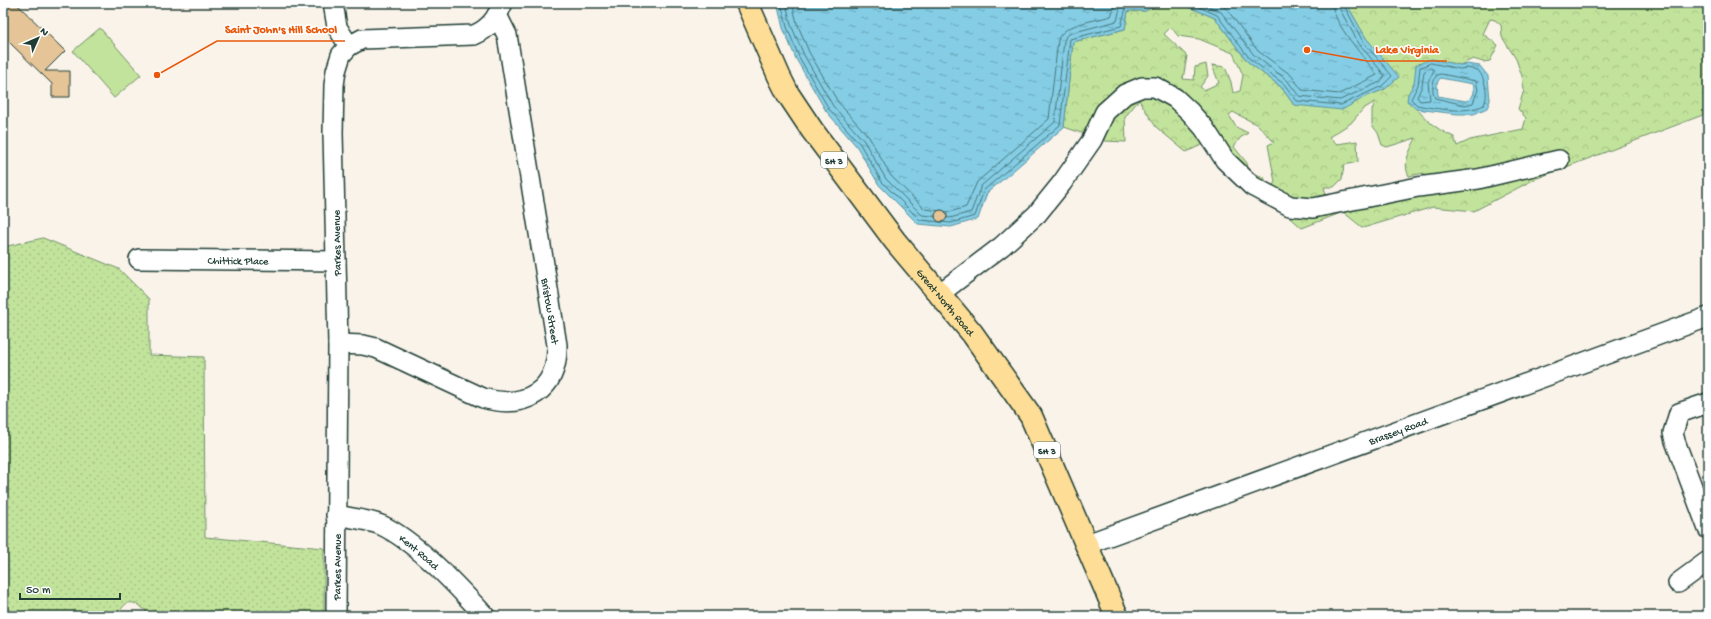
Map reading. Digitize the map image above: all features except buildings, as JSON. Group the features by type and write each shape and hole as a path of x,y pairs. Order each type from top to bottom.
{"highway":[{"name":"Great North Road","path":"747,3 779,76 798,110 874,215 997,366 1031,416 1117,616"}],"street":[{"path":"333,3 337,27 349,46 357,40 369,38 449,37 474,35 483,31 500,9"},
{"name":"Bristow Street","path":"338,344 363,345 376,348 484,398 498,402 510,403 522,401 534,395 544,387 555,368 557,345 507,34 500,9"},
{"name":"Parkes Avenue","path":"336,616 338,344 333,133 334,85 338,61 344,50 349,46"},
{"path":"939,294 1002,246 1037,214 1062,183 1092,140 1106,112 1125,94 1142,87 1154,87 1175,98 1204,128 1225,160 1252,186 1290,206 1313,208 1418,187 1478,179 1559,160"},
{"name":"Chittick Place","path":"139,259 336,261"},
{"name":"Brassey Road","path":"1087,544 1708,317"},
{"path":"1708,403 1679,413 1673,433 1708,529"},
{"name":"Kent Road","path":"336,515 365,520 381,525 396,534 422,555 485,616"},
{"path":"1678,583 1707,565"}],"green space":[{"path":"1161,3 1179,3 1215,18 1248,62 1281,87 1294,105 1365,97 1385,89 1398,77 1366,38 1346,3 1708,3 1708,113 1535,179 1474,211 1433,207 1363,228 1343,212 1302,228 1206,143 1186,152 1156,127 1139,100 1125,117 1126,142 1105,141 1064,127 1073,42 1125,29 1128,11 1145,11","holes":["1490,19 1495,20 1501,25 1502,37 1516,59 1522,76 1524,90 1518,109 1526,118 1523,129 1470,140 1457,146 1454,137 1433,125 1421,114 1408,94 1431,59 1460,65 1473,59 1483,62 1490,61 1498,45 1483,34","1171,27 1178,36 1199,39 1233,53 1243,75 1240,91 1233,93 1231,82 1225,67 1212,65 1219,83 1204,90 1200,87 1208,76 1206,64 1195,67 1194,80 1183,79 1187,56 1164,34","1375,102 1372,110 1372,125 1378,133 1382,145 1387,147 1416,138 1409,152 1406,166 1409,176 1424,173 1425,189 1327,198 1324,187 1334,187 1342,179 1344,165 1358,162 1357,141 1337,144 1329,137 1351,123 1363,109","1233,112 1258,125 1274,142 1268,145 1275,182 1272,187 1267,184 1264,177 1249,172 1247,163 1234,147 1240,138 1248,133 1236,127 1229,115"]},
{"path":"100,28 141,75 114,98 73,51"},
{"path":"43,238 119,269 149,299 149,355 204,357 205,537 324,548 324,616 146,616 146,611 134,603 129,603 122,608 119,612 119,616 3,616 3,247"}],"water":[{"path":"777,3 1161,3 1145,11 1128,11 1125,29 1073,42 1064,127 987,193 978,219 951,227 918,224 879,185 857,147 826,111 796,59 783,28"},
{"path":"1179,3 1346,3 1366,38 1399,77 1385,89 1365,97 1342,110 1294,105 1281,87 1248,62 1215,18"},
{"path":"1431,59 1460,65 1467,64 1480,66 1488,76 1490,101 1487,108 1474,114 1457,114 1416,109 1407,101 1408,94 1414,84 1416,65","holes":["1440,78 1473,84 1473,94 1466,101 1438,96 1437,83"]}],"place":[{"name":"Lake Virginia","path":"1307,50"},
{"name":"Saint John's Hill School","path":"157,75"}]}
